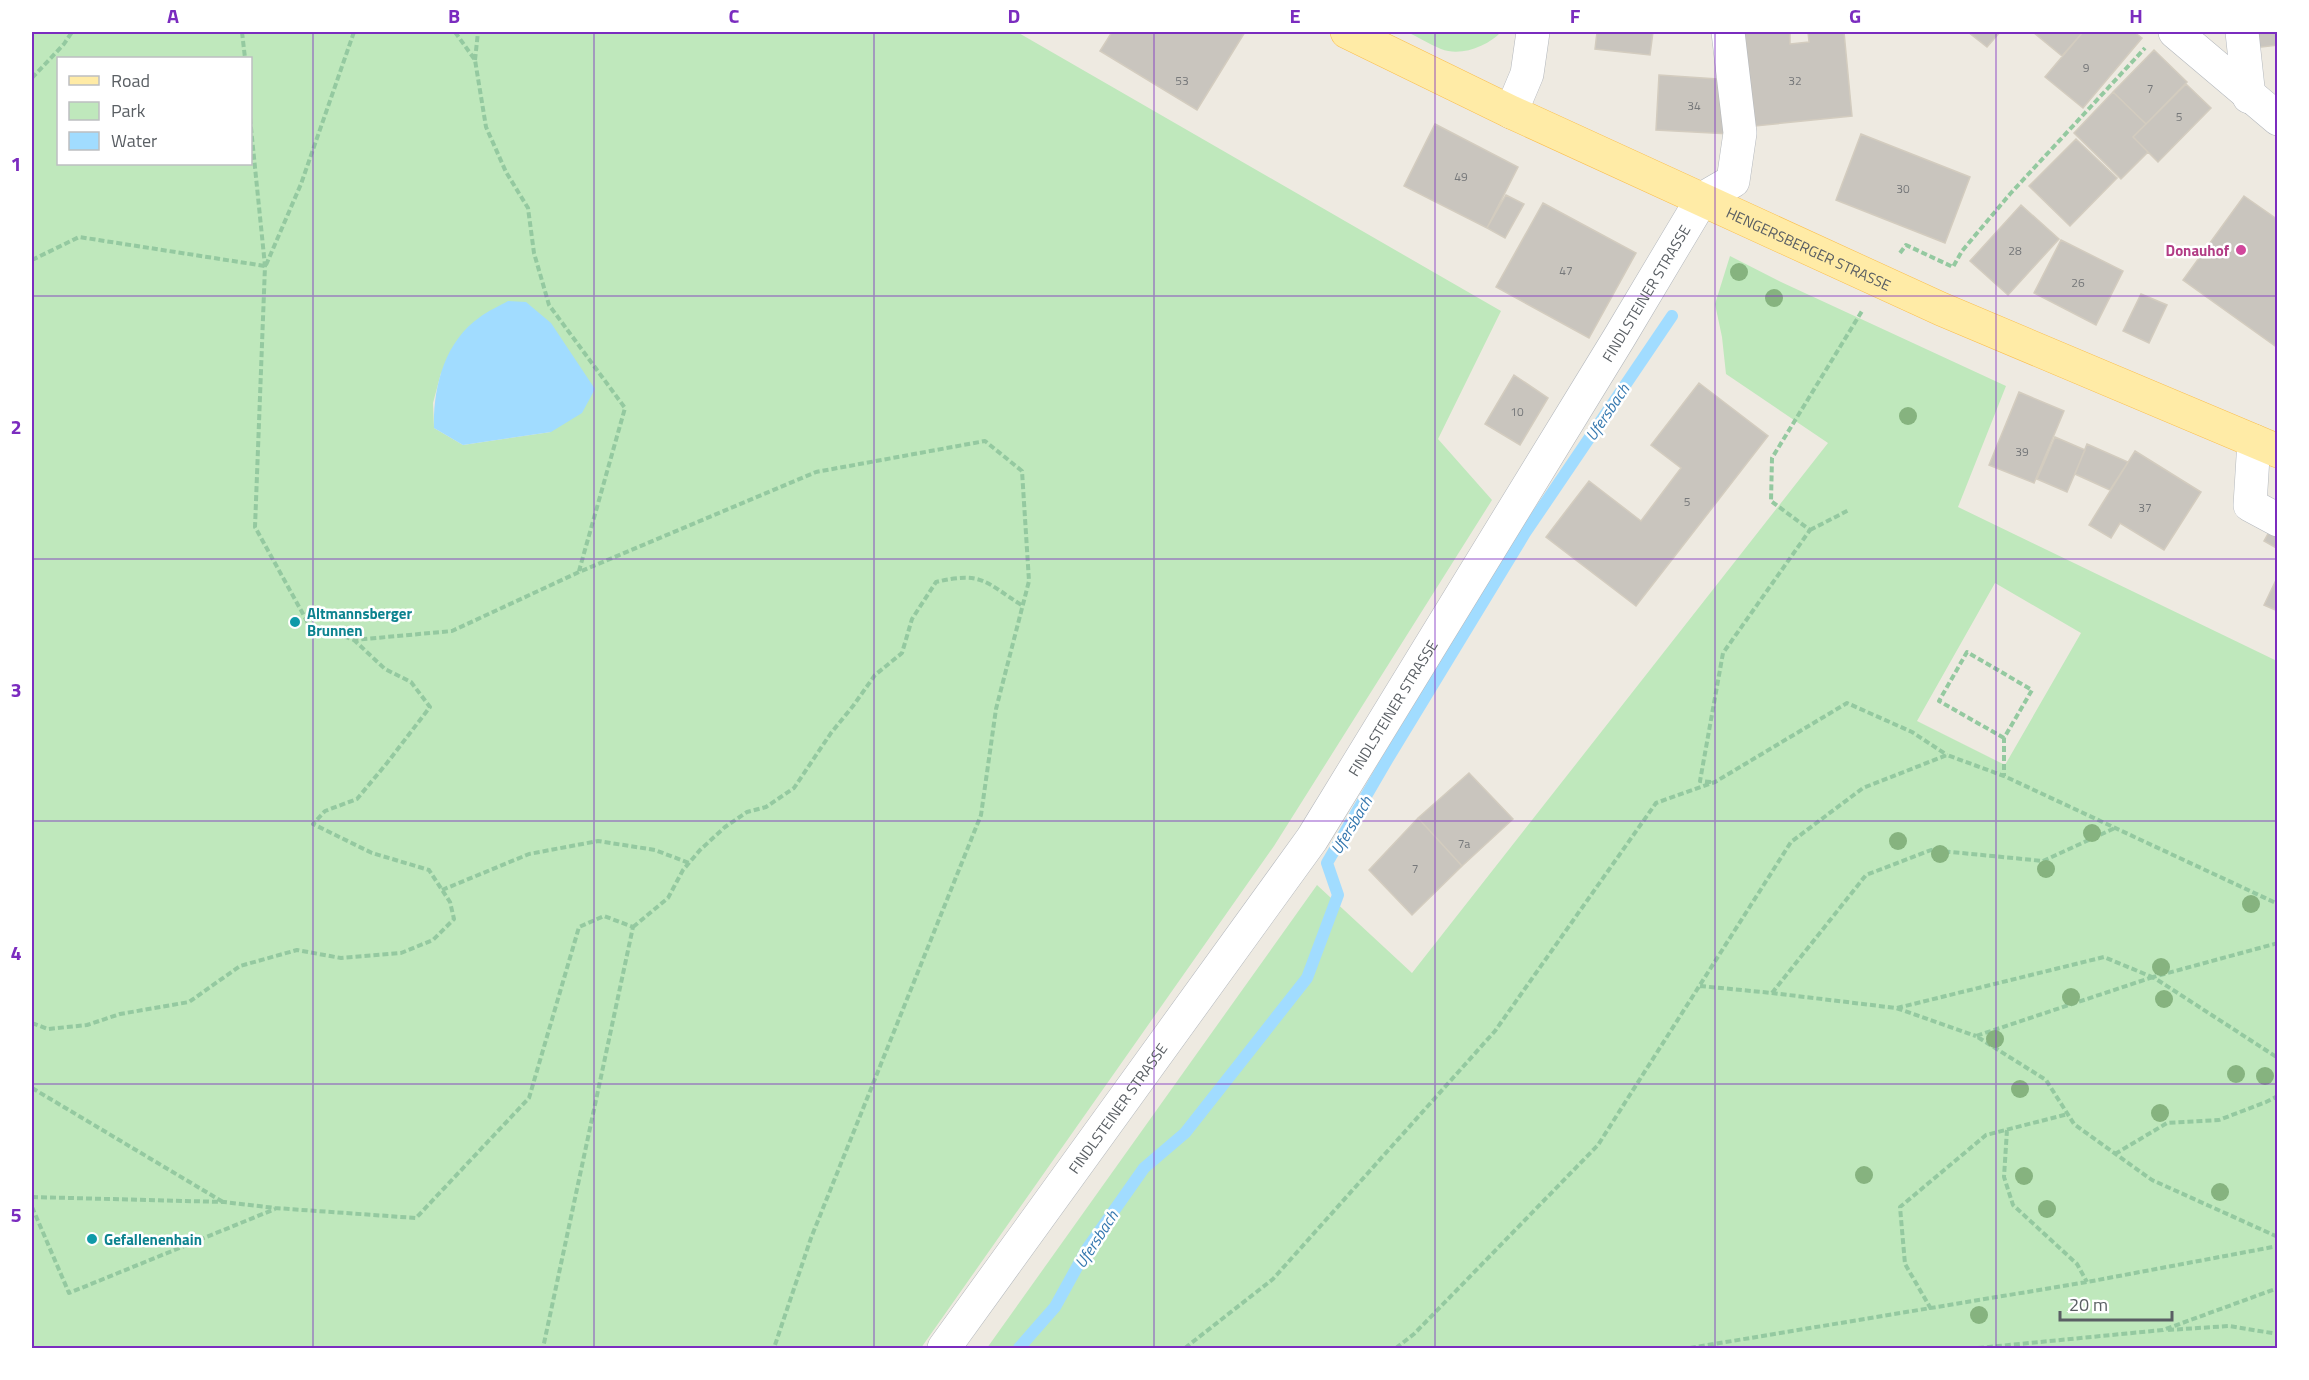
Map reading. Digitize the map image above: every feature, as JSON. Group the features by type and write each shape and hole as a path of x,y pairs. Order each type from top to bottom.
{"main road":[{"name":"HENGERSBERGER STRASSE","path":"1347,32 1511,112 1941,309 2266,446"}],"street":[{"path":"1511,112 1527,74 1533,32"},
{"path":"1702,199 1733,182 1740,133 1728,32"},
{"path":"2242,32 2249,97"},
{"path":"2164,36 2277,119"},
{"name":"FINDLSTEINER STRASSE","path":"944,1348 1312,839 1702,199"},
{"path":"2266,446 2250,505 2277,520"}],"path":[{"path":"32,78 64,44 72,32"},
{"path":"242,32 244,57"},
{"path":"265,266 301,184 354,32"},
{"path":"455,32 476,60"},
{"path":"478,32 476,60 486,127 506,172 528,208 534,253 549,305 625,408 579,572"},
{"path":"1810,530 1771,501 1772,458 1880,281 1906,245 1953,267 1962,251 2010,194 2164,36"},
{"path":"32,1023 48,1029 87,1025 120,1014 189,1002 240,966 297,950 341,958 401,953 433,940 454,919 450,902 429,870 372,853 313,824 325,811 357,799 430,707 411,682 385,669 354,640 308,623 255,527 265,266 252,138"},
{"path":"32,260 79,237 265,266"},
{"path":"354,640 452,631 579,572 816,472 985,441 1022,471 1029,581 996,709 981,815 811,1238 774,1348"},
{"path":"1715,782 1700,781 1723,653 1810,530 1849,510"},
{"path":"543,1348 633,927 668,898 689,863 724,828 747,812 766,807 794,788 825,741 875,675 902,653 912,619 936,582 960,576 980,578 1023,606"},
{"path":"2004,738 1940,701 1967,652 2032,690 2004,738 2004,776"},
{"path":"1185,1348 1273,1278 1495,1031 1656,803 1715,782 1847,703 1912,732 1947,755 2004,776 2277,904"},
{"path":"1396,1348 1414,1334 1598,1145 1791,842 1863,788 1947,755"},
{"path":"1772,993 1866,875 1930,850 2043,861 2115,828"},
{"path":"442,890 529,854 598,841 656,850 689,863"},
{"path":"32,1197 224,1202 416,1218 529,1098 579,927 604,916 633,927"},
{"path":"1976,1035 2153,977 2277,943"},
{"path":"1896,1008 2104,957 2153,977 2277,1058"},
{"path":"1700,986 1896,1008 1976,1035 2046,1080 2074,1124 2152,1180 2277,1237"},
{"path":"32,1088 224,1202"},
{"path":"2115,1154 2167,1123 2219,1120 2277,1096"},
{"path":"1931,1309 1905,1264 1900,1207 1986,1136 2068,1114"},
{"path":"2007,1130 2004,1177 2013,1205 2077,1264 2087,1282"},
{"path":"32,1207 69,1293 275,1208"},
{"path":"1690,1348 2087,1282 2277,1246"},
{"path":"2163,1330 2277,1288"},
{"path":"1978,1348 2229,1326 2277,1334"}],"green space":[{"name":"Gefallenenhain","path":"32,32 1017,32 1501,311 1438,439 1492,500 1274,846 921,1348 32,1348","holes":["441,373 551,432 463,445 434,428 433,403"]},
{"path":"1407,32 1501,32 1482,46 1457,52 1441,49"},
{"path":"1730,256 2006,386 1958,507 2277,661 2277,1348 987,1348 1317,885 1412,973 1828,443 1726,374 1715,304","holes":["1995,583 2081,633 2005,765 1917,721"]}],"water":[{"path":"508,301 526,302 551,323 595,389 582,413 551,432 463,445 434,428 436,397 443,367 457,339 468,327 483,315"}],"building":[{"path":"1112,32 1245,32 1197,110 1100,51"},
{"path":"1597,32 1653,32 1650,55 1595,49"},
{"path":"1736,32 1790,32 1790,44 1809,42 1808,32 1844,32 1852,116 1745,127"},
{"path":"1968,32 2000,32 1987,47"},
{"path":"2033,32 2083,32 2062,56"},
{"path":"2083,32 2134,32 2142,38 2083,108 2045,77"},
{"path":"2251,32 2278,32 2278,45 2253,48"},
{"path":"2154,50 2187,82 2146,124 2113,92"},
{"path":"1659,75 1732,80 1730,134 1656,130"},
{"path":"2186,84 2211,108 2158,162 2133,137"},
{"path":"2113,92 2146,124 2133,137 2148,152 2121,179 2074,133"},
{"path":"1435,124 1518,167 1487,228 1404,186"},
{"path":"1861,134 1970,177 1945,243 1836,200"},
{"path":"2076,139 2117,178 2070,226 2029,186"},
{"path":"1506,195 1524,204 1505,238 1487,228"},
{"name":"Donauhof","path":"2244,196 2278,220 2278,348 2183,280"},
{"path":"1543,203 1636,253 1589,338 1496,287"},
{"path":"2021,205 2059,239 2008,295 1970,261"},
{"path":"2061,240 2123,271 2096,325 2034,293"},
{"path":"2141,294 2167,305 2149,343 2123,331"},
{"path":"1514,375 1548,398 1520,445 1485,424"},
{"path":"1699,383 1768,436 1636,606 1546,537 1589,481 1641,521 1681,468 1651,445"},
{"path":"2019,392 2064,411 2034,483 1989,465"},
{"path":"2055,437 2085,450 2067,492 2037,479"},
{"path":"2087,444 2128,462 2110,490 2075,474"},
{"path":"2135,451 2201,492 2164,550 2120,523 2111,538 2089,525"},
{"path":"2278,516 2278,549 2264,541"},
{"path":"2278,578 2278,611 2264,605"},
{"path":"1469,773 1513,819 1462,866 1418,818"},
{"path":"1418,818 1462,866 1412,915 1369,870"}],"waterway":[{"name":"Ufersbach","path":"1019,1348 1055,1307 1087,1249 1144,1168 1185,1133 1307,978 1338,895 1327,863 1525,533 1672,316"}],"place":[{"name":"Donauhof","path":"2241,250"},
{"name":"Altmannsberger Brunnen","path":"295,622"},
{"name":"Gefallenenhain","path":"92,1239"}]}
